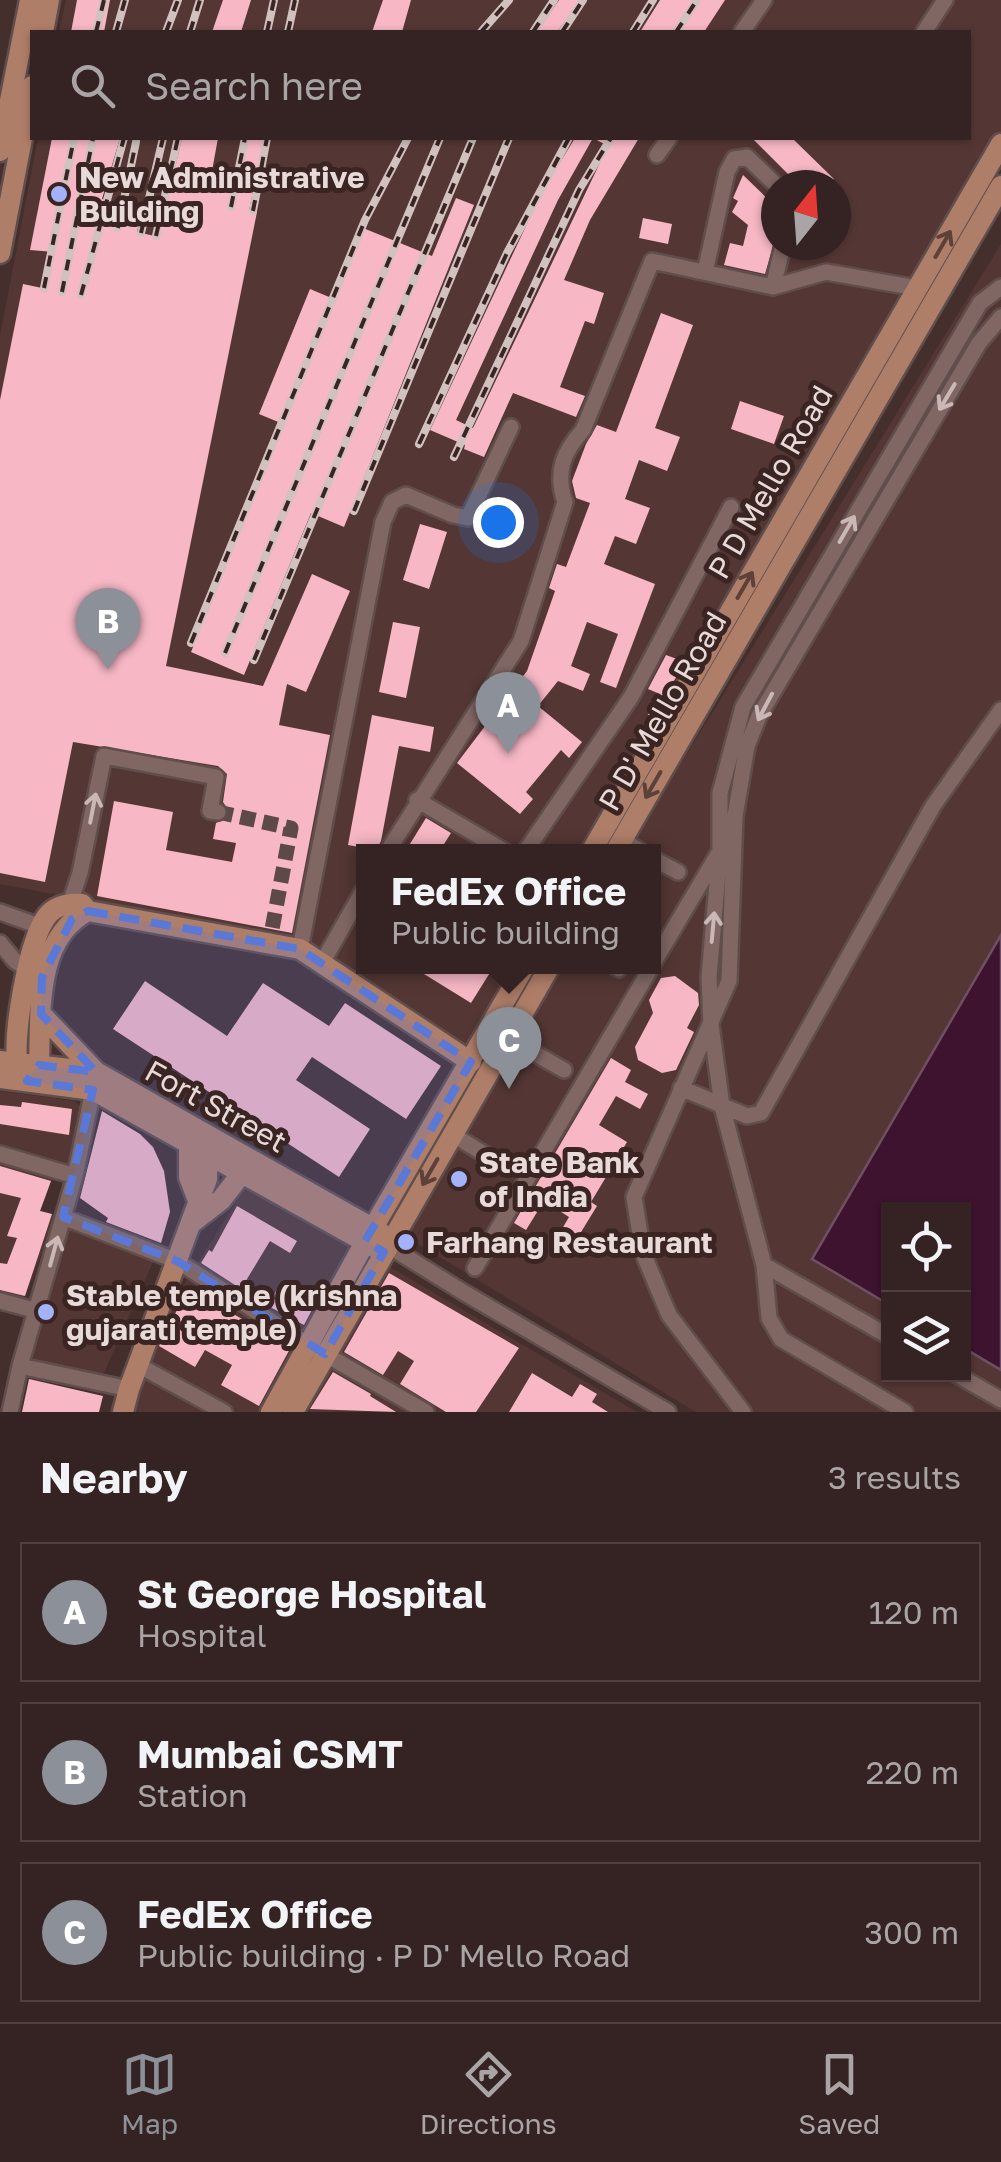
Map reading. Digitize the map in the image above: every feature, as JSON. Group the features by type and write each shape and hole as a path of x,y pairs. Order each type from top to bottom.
{"main road":[{"path":"0,151 30,0"},
{"path":"43,30 49,0"},
{"path":"0,253 30,96"},
{"name":"P D Mello Road","path":"596,844 1001,144"},
{"name":"P D' Mello Road","path":"619,844 1001,186"},
{"path":"34,973 79,907"},
{"path":"21,1068 42,926 47,916 79,907 272,936 322,963 471,1062"},
{"path":"293,1412 316,1349 369,1234 520,974"},
{"path":"271,1412 392,1248 452,1134 545,974"},
{"path":"0,1040 30,1015"},
{"path":"30,1015 95,1081"},
{"name":"Fort Street","path":"0,1078 21,1068 95,1081 392,1248"},
{"path":"123,1412 208,1179 199,1139"},
{"name":"Fort Street","path":"199,1139 242,1173 369,1234"},
{"path":"191,1223 221,1200 242,1173"}],"street":[{"path":"743,30 764,0"},
{"path":"925,30 945,0"},
{"path":"656,155 667,140"},
{"path":"705,272 734,159 747,157 761,171"},
{"path":"774,287 780,260"},
{"path":"392,844 521,641 564,502 559,486 566,449 583,430 652,261 774,287 826,272 917,288"},
{"path":"904,1412 781,1339 768,1318 764,1265 722,1106 710,1024 709,977 720,850 720,793 743,706 980,303 1001,287"},
{"path":"742,1412 669,1315 642,1253 634,1197 729,980 735,816 748,746 759,716 979,343 1001,317"},
{"path":"300,950 383,522 392,502 406,495 452,516 468,518 511,428"},
{"path":"530,844 631,697 732,507"},
{"path":"681,1088 747,1116 761,1114 932,806 1001,710"},
{"path":"79,907 80,873 104,756 216,777 210,810 218,812"},
{"path":"418,800 492,844"},
{"path":"661,950 720,850"},
{"path":"661,862 678,872"},
{"path":"322,963 356,904"},
{"path":"0,912 42,926"},
{"path":"0,943 34,973"},
{"path":"475,1268 647,974"},
{"path":"508,1038 564,1070"},
{"path":"10,1412 75,1176 95,1081"},
{"path":"452,1134 505,1167"},
{"path":"0,1154 75,1176"},
{"path":"63,1217 177,1261 316,1349 426,1412"},
{"path":"392,1248 668,1412"},
{"path":"764,1265 881,1332"},
{"path":"0,1301 38,1311"},
{"path":"138,1365 224,1412"},
{"path":"20,1366 129,1389"},
{"path":"970,1382 1001,1400"}],"highlighted area":[{"path":"88,911 300,949 471,1062 365,1241 384,1252 325,1354 177,1261 63,1217 93,1090 27,1081 39,1065 96,1072 41,1014 42,977 72,919"}],"shaded area":[{"path":"66,0 1001,0 1001,133 588,844 356,844 356,974 515,974 472,1051 305,942 0,884 0,336 38,140 971,140 971,30 59,30"},
{"path":"1001,244 1001,1412 696,1412 405,1236 557,974 661,974 661,844 631,844"},
{"path":"1001,935 1001,1370 971,1352 971,1202 881,1202 881,1300 812,1259"},
{"path":"0,1091 74,1101 80,1106 67,1165 0,1146"},
{"path":"0,1158 53,1177 41,1210 57,1216 23,1299 0,1294"},
{"path":"252,1190 351,1242 350,1253 259,1412 131,1412 167,1312 243,1191"},
{"path":"68,1225 154,1260 99,1384 22,1362"},
{"path":"390,1267 637,1412 299,1412 381,1269"}],"building":[{"path":"77,0 110,0 104,30 71,30"},
{"path":"223,0 251,0 242,30 213,30"},
{"path":"383,0 411,0 403,30 373,30"},
{"path":"559,0 580,0 558,30 538,30"},
{"path":"660,0 725,0 705,30 641,30"},
{"path":"52,140 119,140 102,199 142,207 137,232 159,237 182,140 218,140 212,171 241,177 248,140 264,140 249,211 257,212 166,666 263,686 312,574 350,591 306,692 287,684 279,725 330,735 292,933 97,896 114,801 173,812 166,850 232,862 236,843 213,839 216,823 226,819 229,812 223,802 227,774 218,766 73,742 45,882 0,873 0,400 23,284 47,289 54,252 30,250"},
{"path":"574,140 592,140 558,200 456,420 473,428 608,146 597,140 638,140 590,220 564,280 604,293 594,324 585,321 560,387 585,396 576,417 513,393 484,457 430,430 542,192"},
{"path":"754,140 794,140 825,170 784,170"},
{"path":"743,175 761,192 761,260 769,260 765,274 724,265 730,243 743,246 748,225 732,212 738,201 733,198"},
{"path":"456,198 474,205 344,527 311,513 244,675 191,652 283,424 259,414 310,289 334,299 363,228 432,256"},
{"path":"643,218 672,224 668,244 639,238"},
{"path":"661,313 693,325 655,428 680,437 667,471 639,460 625,499 650,508 636,544 615,536 604,564 655,584 616,688 600,682 618,634 587,622 571,666 590,674 583,691 558,681 538,706 582,742 569,758 561,750 526,792 533,799 520,814 457,763 527,671 555,591 549,588 557,564 566,567 590,503 576,498 572,481 597,425 616,432"},
{"path":"740,401 784,416 774,444 731,429"},
{"path":"420,524 447,532 429,589 403,580"},
{"path":"393,622 420,627 406,698 379,692"},
{"path":"666,655 685,662 653,717 648,715 660,694 648,689"},
{"path":"372,715 434,727 430,752 399,746 379,844 348,845"},
{"path":"426,818 451,833 444,844 410,844"},
{"path":"424,974 489,974 471,1003"},
{"path":"675,976 698,993 699,1005 687,1028 694,1032 676,1070 662,1073 638,1060 635,1047 653,1013 649,1000 661,978"},
{"path":"145,981 227,1036 263,983 329,1026 345,1003 441,1066 406,1119 312,1057 296,1080 370,1129 339,1177 113,1029"},
{"path":"611,1058 631,1070 625,1082 648,1094 640,1109 616,1096 599,1125 627,1142 591,1202 597,1206 567,1255 552,1246 569,1217 544,1201 526,1230 514,1223"},
{"path":"22,1102 72,1109 69,1135 0,1124 0,1105 21,1107"},
{"path":"102,1111 140,1134 153,1147 164,1171 170,1212 161,1243 106,1222 108,1218 80,1198"},
{"path":"0,1166 51,1181 40,1211 52,1214 25,1296 0,1290 0,1263 7,1264 17,1238 7,1236 21,1198 0,1193"},
{"path":"237,1206 297,1241 290,1253 270,1241 241,1289 201,1263 209,1250 212,1252"},
{"path":"389,1273 519,1348 476,1412 446,1412 400,1384 414,1361 398,1351 383,1375 344,1352"},
{"path":"188,1288 291,1347 259,1406 221,1385 232,1365 205,1350 195,1367 159,1346"},
{"path":"277,1289 313,1308 304,1325 268,1306"},
{"path":"333,1372 371,1394 396,1412 310,1409"},
{"path":"532,1373 572,1397 580,1384 597,1394 592,1402 608,1412 509,1412"},
{"path":"29,1379 103,1396 99,1412 22,1412"}],"tunnel":[{"path":"218,812 291,828 272,929"}],"railway":[{"path":"96,30 104,0"},
{"path":"117,30 125,0"},
{"path":"167,30 178,0"},
{"path":"191,30 200,0"},
{"path":"267,30 274,0"},
{"path":"288,30 295,0"},
{"path":"483,30 509,0"},
{"path":"534,30 554,0"},
{"path":"563,30 583,0"},
{"path":"634,30 653,0"},
{"path":"677,30 697,0"},
{"path":"44,288 74,140"},
{"path":"62,292 93,140"},
{"path":"81,295 123,140"},
{"path":"141,233 163,140"},
{"path":"156,236 178,140"},
{"path":"231,207 245,140"},
{"path":"253,211 267,140"},
{"path":"191,643 365,220 407,140"},
{"path":"225,653 439,140"},
{"path":"254,660 472,140"},
{"path":"354,511 508,140"},
{"path":"419,444 507,253 568,140"},
{"path":"454,457 579,190 610,140"},
{"path":"118,228 136,142"}],"place":[{"name":"New Administrative Building","path":"59,194"},
{"name":"Mumbai CSMT","path":"108,670"},
{"name":"St George Hospital","path":"508,754"},
{"name":"FedEx Office","path":"509,1089"},
{"name":"State Bank of India","path":"459,1179"},
{"name":"Farhang Restaurant","path":"406,1242"},
{"name":"Stable temple (krishna gujarati temple)","path":"46,1312"}]}
